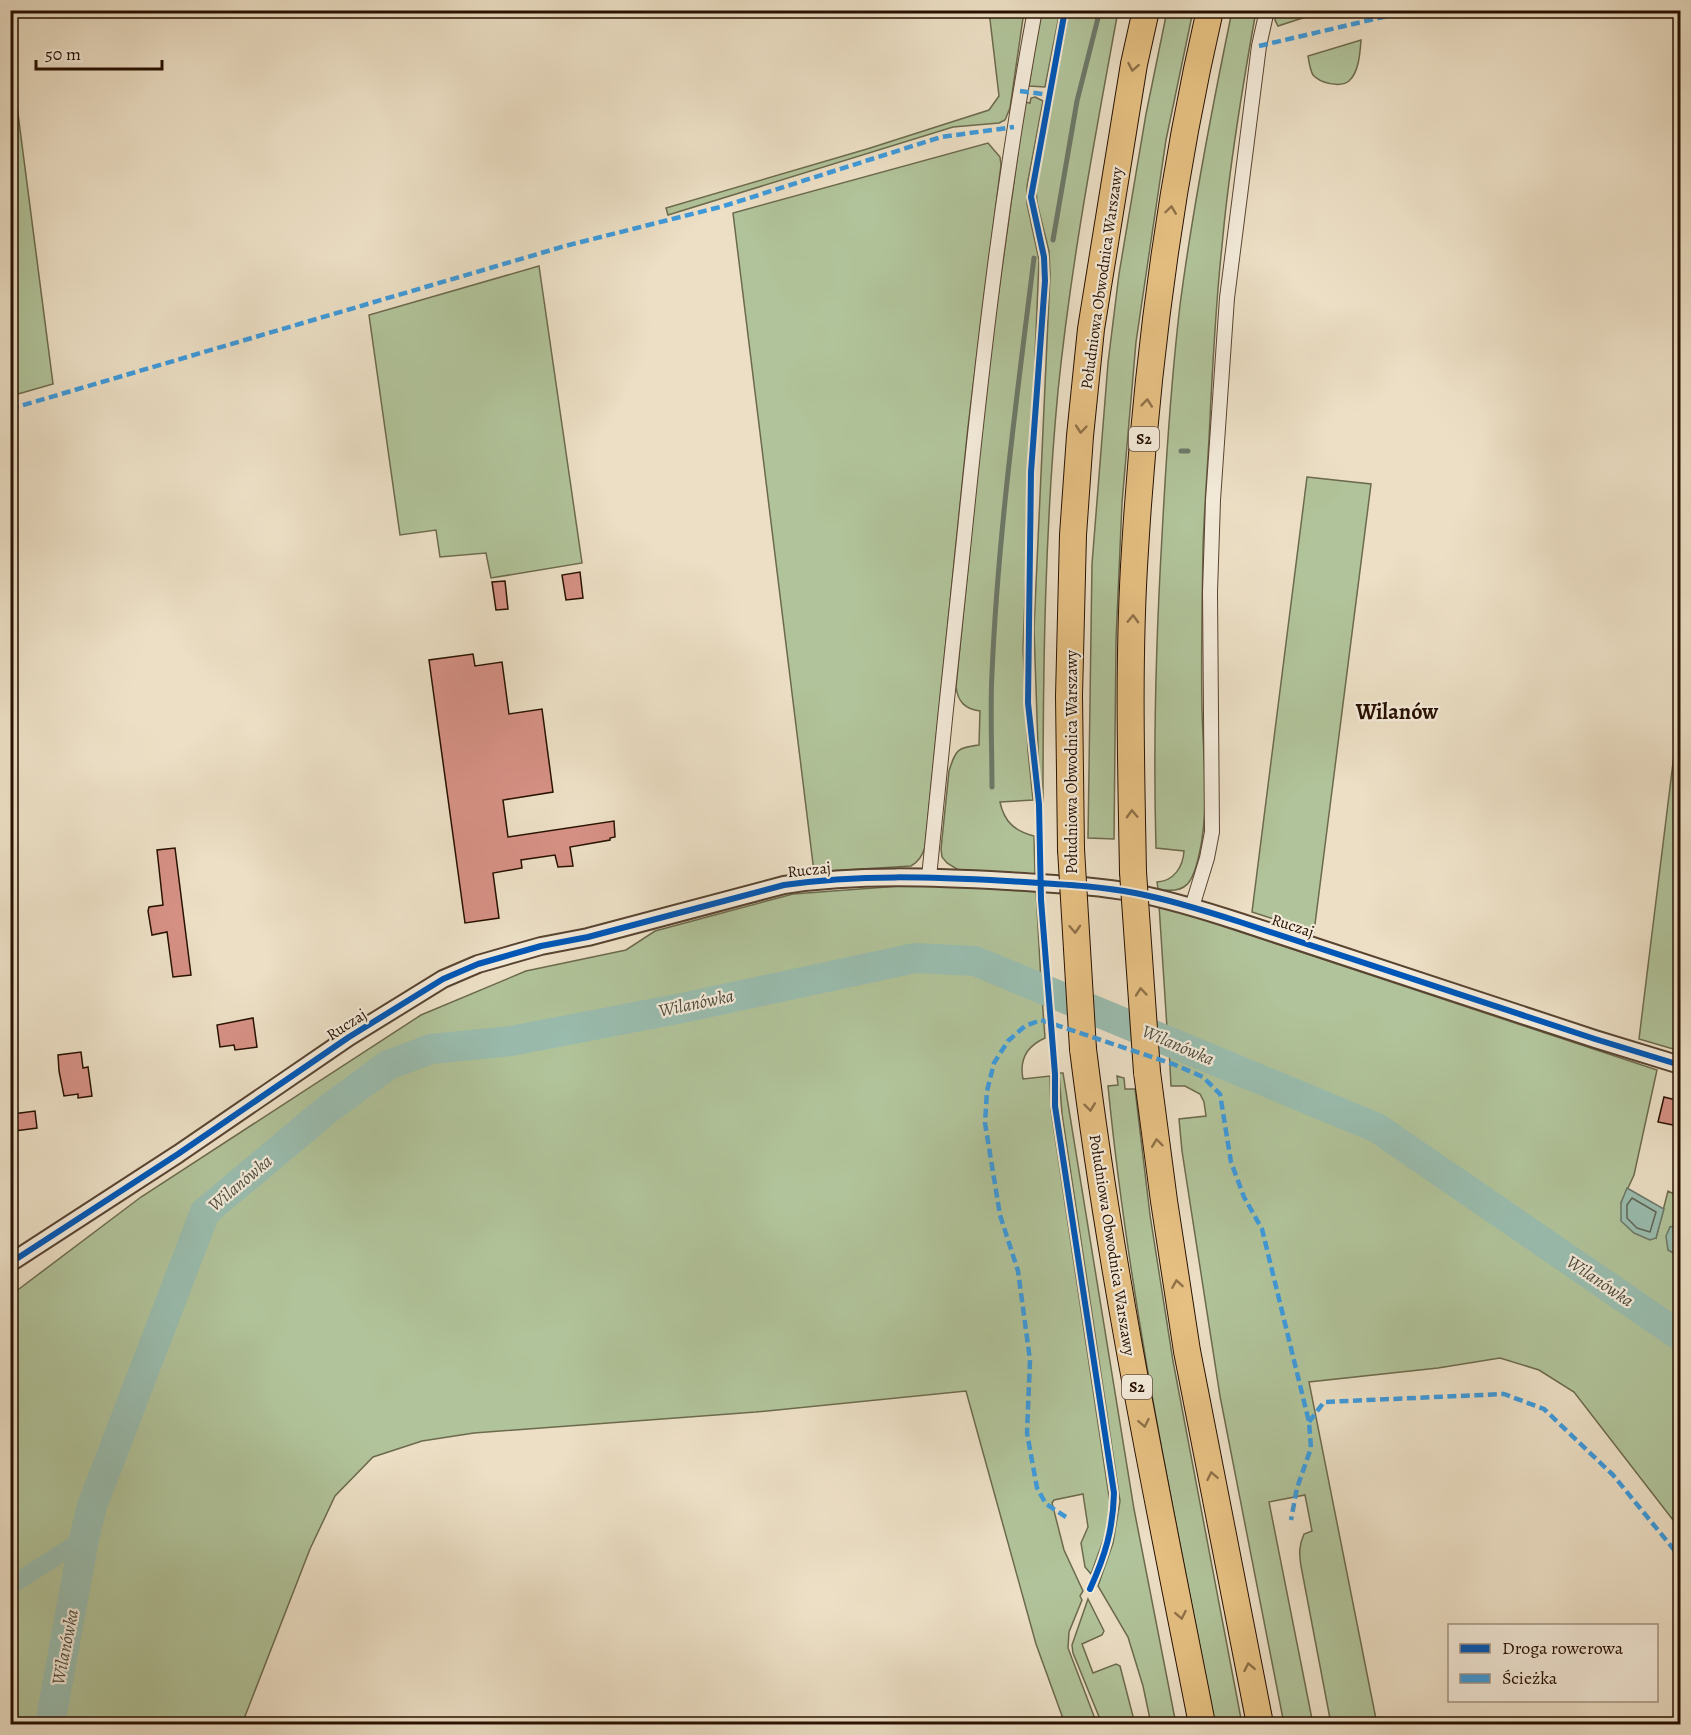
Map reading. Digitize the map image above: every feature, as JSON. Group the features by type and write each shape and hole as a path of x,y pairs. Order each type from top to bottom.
{"highway":[{"name":"Południowa Obwodnica Warszawy","path":"1146,10 1134,64 1090,329 1080,436 1073,535 1069,696 1071,849 1083,1049 1097,1158 1119,1296 1202,1725"},
{"name":"S2","path":"1210,10 1194,78 1176,177 1160,286 1145,423 1135,550 1131,680 1133,872 1148,1072 1164,1201 1187,1351 1260,1725"}],"street":[{"path":"929,877 990,293 1015,118 1035,10"},
{"path":"1192,907 1207,858 1212,832 1210,592 1213,500 1227,298 1259,46 1267,10"},
{"name":"Ruczaj","path":"10,1263 178,1154 349,1037 452,975 478,964 542,946 588,937 784,885 848,879 929,877 1073,885 1134,893 1192,907 1680,1065"}],"shaded area":[{"path":"1276,10 1324,11 1278,26 1275,20"},
{"path":"989,11 1024,11 1010,108 1005,120 999,123 953,127 668,215 666,208 867,149 989,110 999,96"},
{"path":"1040,11 1060,11 1045,87 1029,86"},
{"path":"1069,11 1118,11 1077,248 1058,391 1050,494 1046,597 1043,803 1039,776 1034,629 1050,275 1049,251 1037,203 1036,189"},
{"path":"1167,11 1193,11 1166,140 1136,342 1122,503 1116,640 1114,839 1088,838 1092,564 1108,363 1119,274 1146,114"},
{"path":"1232,11 1256,11 1228,187 1214,342 1203,549 1204,819 1199,855 1191,879 1182,888 1168,890 1158,889 1157,882 1173,876 1180,868 1184,851 1156,848 1157,653 1169,420 1180,305 1191,231"},
{"path":"1361,40 1357,68 1349,81 1330,84 1313,75 1308,56"},
{"path":"10,52 53,384 11,396 10,396"},
{"path":"1035,97 1043,101 1027,186 1027,204 1039,260 1023,648 1033,800 1000,802 1004,815 1011,825 1034,836 1035,876 960,871 947,863 942,857 941,849 951,764 958,751 979,745 980,711 970,709 963,704 958,697 956,687 987,376 1025,102 1030,103 1031,98"},
{"path":"988,143 1000,157 1001,165 968,427 925,847 920,858 911,866 814,872 733,213"},
{"path":"539,266 582,563 491,578 486,553 440,557 436,530 400,535 369,315"},
{"path":"1307,477 1371,484 1314,932 1252,912"},
{"path":"1680,706 1680,1051 1639,1039"},
{"path":"927,884 1036,890 1041,982 985,959 961,953 933,950 896,954 803,974 805,988 928,965 959,968 1042,997 1045,1038 1029,1049 1023,1059 1022,1072 1023,1079 1050,1076 1051,1110 1110,1503 1107,1530 1091,1574 1085,1567 1081,1543 1088,1527 1083,1494 1054,1500 1052,1503 1064,1550 1083,1591 1080,1596 1082,1600 1069,1632 1068,1648 1097,1724 1065,1724 1036,1644 966,1391 756,1412 474,1433 422,1441 373,1457 335,1496 310,1549 242,1724 11,1724 11,1295 141,1197 421,1015 526,971 626,950 655,931 793,894"},
{"path":"1159,905 1657,1070 1634,1175 1621,1203 1656,1238 1668,1191 1680,1197 1680,1225 1670,1227 1674,1255 1680,1257 1680,1529 1574,1392 1539,1370 1500,1358 1438,1368 1309,1382 1377,1724 1331,1724 1300,1562 1302,1538 1304,1534 1312,1531 1305,1495 1269,1502 1313,1724 1284,1724 1220,1396 1182,1151 1179,1119 1206,1116 1204,1102 1200,1094 1185,1086 1171,1086 1169,1047 1238,1074 1238,1063 1167,1028"},
{"path":"1059,1073 1063,1073 1134,1509 1176,1724 1151,1724 1143,1686 1128,1637 1098,1586 1113,1543 1120,1501 1062,1114"},
{"path":"1117,1076 1124,1078 1125,1089 1135,1089 1150,1215 1173,1361 1242,1724 1215,1724 1184,1566 1140,1327 1128,1247 1108,1086 1118,1085"},
{"path":"1088,1599 1104,1631 1102,1635 1082,1644 1093,1673 1116,1664 1120,1666 1135,1724 1102,1724 1073,1653 1072,1645"}],"water":[{"path":"1627,1188 1664,1209 1656,1238 1650,1240 1634,1233 1621,1221 1621,1203"},
{"path":"1680,1225 1680,1257 1668,1250 1666,1236 1670,1227"}],"building":[{"path":"580,572 583,598 566,600 562,575"},
{"path":"505,581 508,609 496,610 492,582"},
{"path":"473,654 475,666 502,662 509,714 542,709 553,792 503,800 508,837 614,821 615,837 610,840 570,847 573,866 558,867 555,855 521,860 522,868 493,873 499,918 465,923 429,660"},
{"path":"175,848 191,975 173,977 167,932 152,935 148,911 149,907 163,905 157,850"},
{"path":"253,1018 257,1047 235,1050 234,1045 220,1047 217,1025"},
{"path":"81,1052 83,1068 88,1067 92,1096 78,1098 78,1094 64,1096 58,1055"},
{"path":"1664,1097 1680,1101 1678,1126 1658,1122"},
{"path":"35,1111 37,1128 15,1131 13,1114"}],"waterway":[{"path":"1053,240 1077,101 1100,10"},
{"path":"992,787 991,687 999,569 1034,258"},
{"path":"1181,451 1188,451"},
{"name":"Wilanówka","path":"50,1724 92,1506 205,1212 328,1109 388,1065 431,1049 511,1041 687,1007 915,958 975,961 1377,1128 1680,1336"},
{"path":"10,1586 84,1539"}],"marked path":[{"path":"1259,46 1413,10"},
{"path":"1020,91 1049,95"},
{"path":"10,409 565,246 724,206 941,137 1014,127"},
{"path":"1066,1517 1046,1504 1037,1488 1027,1433 1030,1360 1018,1271 1000,1215 985,1123 987,1091 994,1063 1008,1041 1025,1026 1041,1020 1173,1064 1203,1077 1220,1094 1231,1162 1244,1197 1262,1229 1309,1422 1311,1448 1297,1488 1291,1520"},
{"path":"1309,1422 1324,1402 1504,1394 1544,1409 1613,1475 1680,1557"}],"cycle path":[{"path":"1065,10 1031,197 1044,257 1045,281 1031,472 1028,703 1039,804 1041,900 1055,1074 1055,1106 1114,1493 1107,1543 1090,1589"},
{"path":"10,1263 178,1154 349,1037 443,979 478,964 541,946 588,937 784,885 840,879 895,877 1087,886 1119,890 1188,906 1227,918 1680,1065"}],"district":[{"name":"Wilanów","path":"1397,711"}]}
